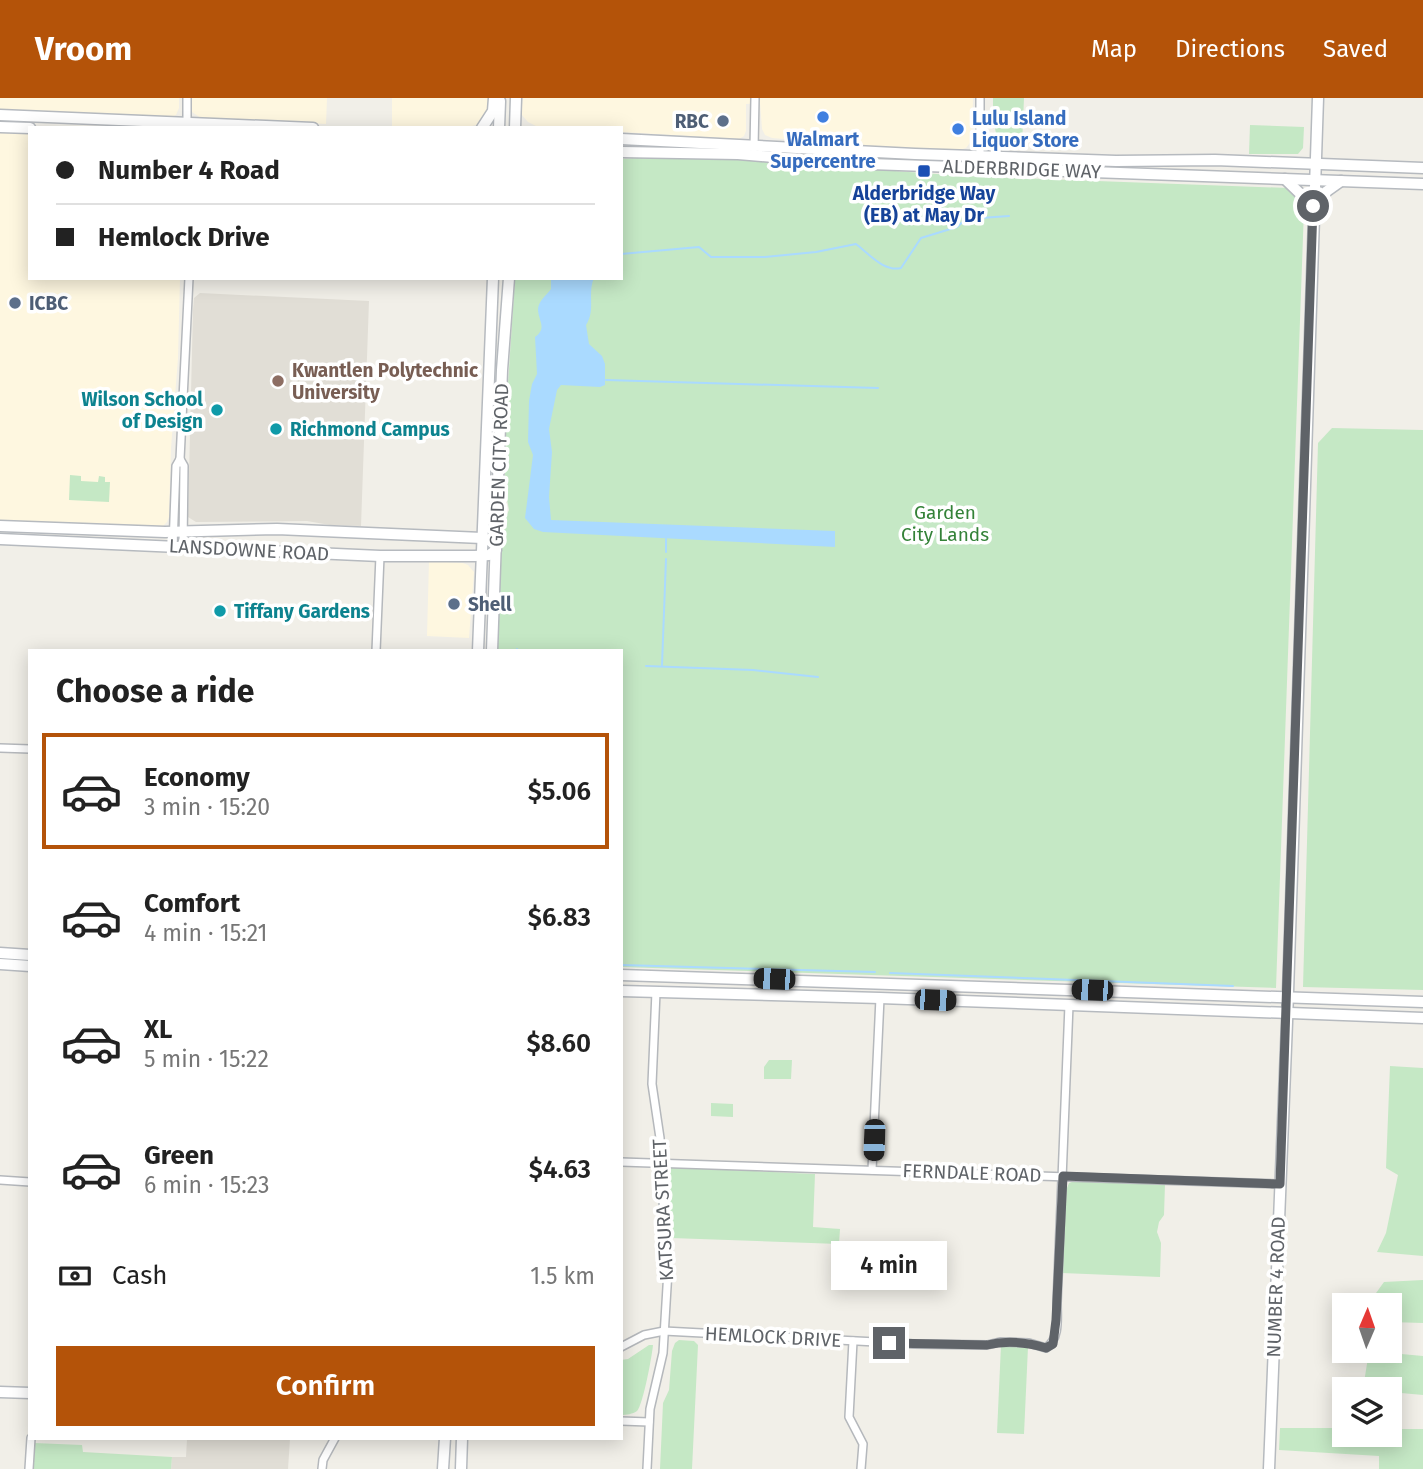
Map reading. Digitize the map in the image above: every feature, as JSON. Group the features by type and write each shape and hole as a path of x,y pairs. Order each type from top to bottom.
{"main road":[{"path":"483,126 493,111 494,98"},
{"path":"499,126 500,98"},
{"path":"515,126 516,98"},
{"name":"NUMBER 4 ROAD","path":"1269,1469 1288,998 1318,98"},
{"path":"0,114 229,126"},
{"path":"0,127 28,128"},
{"name":"ALDERBRIDGE WAY","path":"623,139 754,150 1423,184"},
{"name":"ALDERBRIDGE WAY","path":"623,152 754,150"},
{"name":"ALDERBRIDGE WAY","path":"980,162 1315,164 1423,168"},
{"path":"1284,179 1313,206 1341,181"},
{"name":"GARDEN CITY ROAD","path":"478,649 492,280"},
{"name":"GARDEN CITY ROAD","path":"492,649 502,370 509,280"},
{"name":"LANSDOWNE ROAD","path":"0,526 179,532 277,529 482,538 496,547 489,555 482,556 380,556 0,539"},
{"path":"0,953 28,955"},
{"path":"0,964 28,966"},
{"path":"623,975 1423,1002"},
{"path":"880,998 881,983"},
{"path":"623,991 1423,1018"},
{"path":"0,1392 28,1393"},
{"path":"443,1469 445,1440"},
{"path":"461,1469 462,1440"}],"street":[{"path":"187,98 187,125"},
{"path":"754,150 755,98"},
{"path":"980,98 980,162"},
{"path":"178,546 184,466 180,459 190,280"},
{"path":"376,649 380,556"},
{"path":"0,748 28,750"},
{"name":"KATSURA STREET","path":"647,1469 652,1399 660,1372 669,1254 664,1219 663,1163 652,1084 656,992"},
{"path":"872,1170 880,998"},
{"path":"1063,1176 1069,1005"},
{"name":"FERNDALE ROAD","path":"623,1162 1280,1184"},
{"name":"HEMLOCK DRIVE","path":"623,1346 644,1335 664,1331 853,1341 987,1345 1000,1342 1046,1348 1053,1344 1055,1337 1063,1176"},
{"path":"0,1180 28,1182"},
{"path":"853,1341 849,1417 863,1444 861,1469"},
{"path":"623,1421 649,1422"},
{"path":"29,1469 31,1440"},
{"path":"322,1469 323,1460 334,1440"}],"shaded area":[{"path":"0,98 179,98 179,108 172,117 0,110"},
{"path":"192,98 327,98 326,124 201,118 192,112"},
{"path":"392,98 492,98 480,124 392,126"},
{"path":"523,98 973,98 972,140 966,148 956,151 841,147 772,138 765,135 762,129 760,103 746,104 746,131 739,139 623,132 623,126 536,126 521,114"},
{"path":"0,130 28,131 28,280 180,280 169,517 163,526 134,527 0,521"},
{"name":"Kwantlen Polytechnic University","path":"200,293 369,301 361,526 307,521 196,522 188,517 193,310 194,298"},
{"path":"429,561 463,563 474,572 469,638 427,636"},
{"path":"187,1440 290,1440 288,1469 171,1469 172,1457 186,1457"}],"green space":[{"path":"993,98 1024,98 1022,146 999,146 993,120"},
{"path":"1250,125 1304,127 1303,148 1298,154 1249,154"},
{"name":"Garden City Lands","path":"650,157 740,160 965,176 1288,188 1296,194 1304,209 1276,988 623,967 623,649 497,649 500,554 509,510 505,489 505,429 515,280 623,280 623,159"},
{"path":"1332,428 1423,430 1423,990 1303,987 1318,443"},
{"path":"70,475 81,476 81,481 98,482 99,476 105,477 105,482 110,482 109,502 69,500"},
{"path":"769,1060 792,1060 791,1079 764,1079 764,1067"},
{"path":"1390,1066 1423,1068 1423,1256 1377,1252 1386,1233 1398,1175 1386,1168"},
{"path":"711,1103 733,1104 733,1117 711,1116"},
{"path":"672,1167 815,1174 813,1227 840,1229 839,1244 671,1238 665,1173"},
{"path":"1069,1183 1165,1184 1164,1215 1157,1232 1161,1243 1160,1277 1062,1273 1067,1188"},
{"path":"1423,1280 1423,1323 1402,1322 1402,1293 1376,1293 1384,1282"},
{"path":"679,1340 694,1341 698,1345 692,1469 660,1469 663,1403 669,1390 672,1351"},
{"path":"653,1345 639,1407 634,1413 623,1415 623,1360"},
{"path":"1001,1345 1028,1347 1024,1434 997,1433"},
{"path":"1402,1354 1423,1356 1423,1395 1402,1393 1402,1377 1365,1377 1367,1363 1402,1363"},
{"path":"1280,1428 1332,1428 1332,1447 1402,1447 1402,1429 1423,1429 1423,1469 1379,1469 1379,1456 1279,1450"},
{"path":"34,1443 82,1445 83,1452 172,1457 171,1469 33,1469"}],"water":[{"path":"551,280 593,280 590,314 586,325 589,344 602,356 605,364 605,385 561,385 557,390 549,429 552,452 549,497 551,520 835,531 835,547 543,532 534,529 525,518 533,455 528,442 529,401 537,374 535,337 541,331 538,307 551,289"}],"waterway":[{"path":"623,254 699,247 711,257 765,257 816,252 856,244 883,265 895,269 901,268 921,238 957,227 966,219 1009,216"},
{"path":"606,380 878,388"},
{"path":"666,539 666,552"},
{"path":"662,665 666,559"},
{"path":"646,666 753,670 818,677"},
{"path":"623,965 875,972"},
{"path":"890,973 1233,986"}],"place":[{"name":"Walmart Supercentre","path":"823,117"},
{"name":"RBC","path":"723,121"},
{"name":"Lulu Island Liquor Store","path":"958,129"},
{"name":"Alderbridge Way (EB) at May Dr","path":"924,171"},
{"name":"ICBC","path":"15,303"},
{"name":"Kwantlen Polytechnic University","path":"278,381"},
{"name":"Wilson School of Design","path":"217,410"},
{"name":"Richmond Campus","path":"276,429"},
{"name":"Shell","path":"454,604"},
{"name":"Tiffany Gardens","path":"220,611"}],"route":[{"path":"889,1343 987,1345 1015,1342 1046,1348 1053,1344 1063,1176 1280,1184 1313,206"}]}
